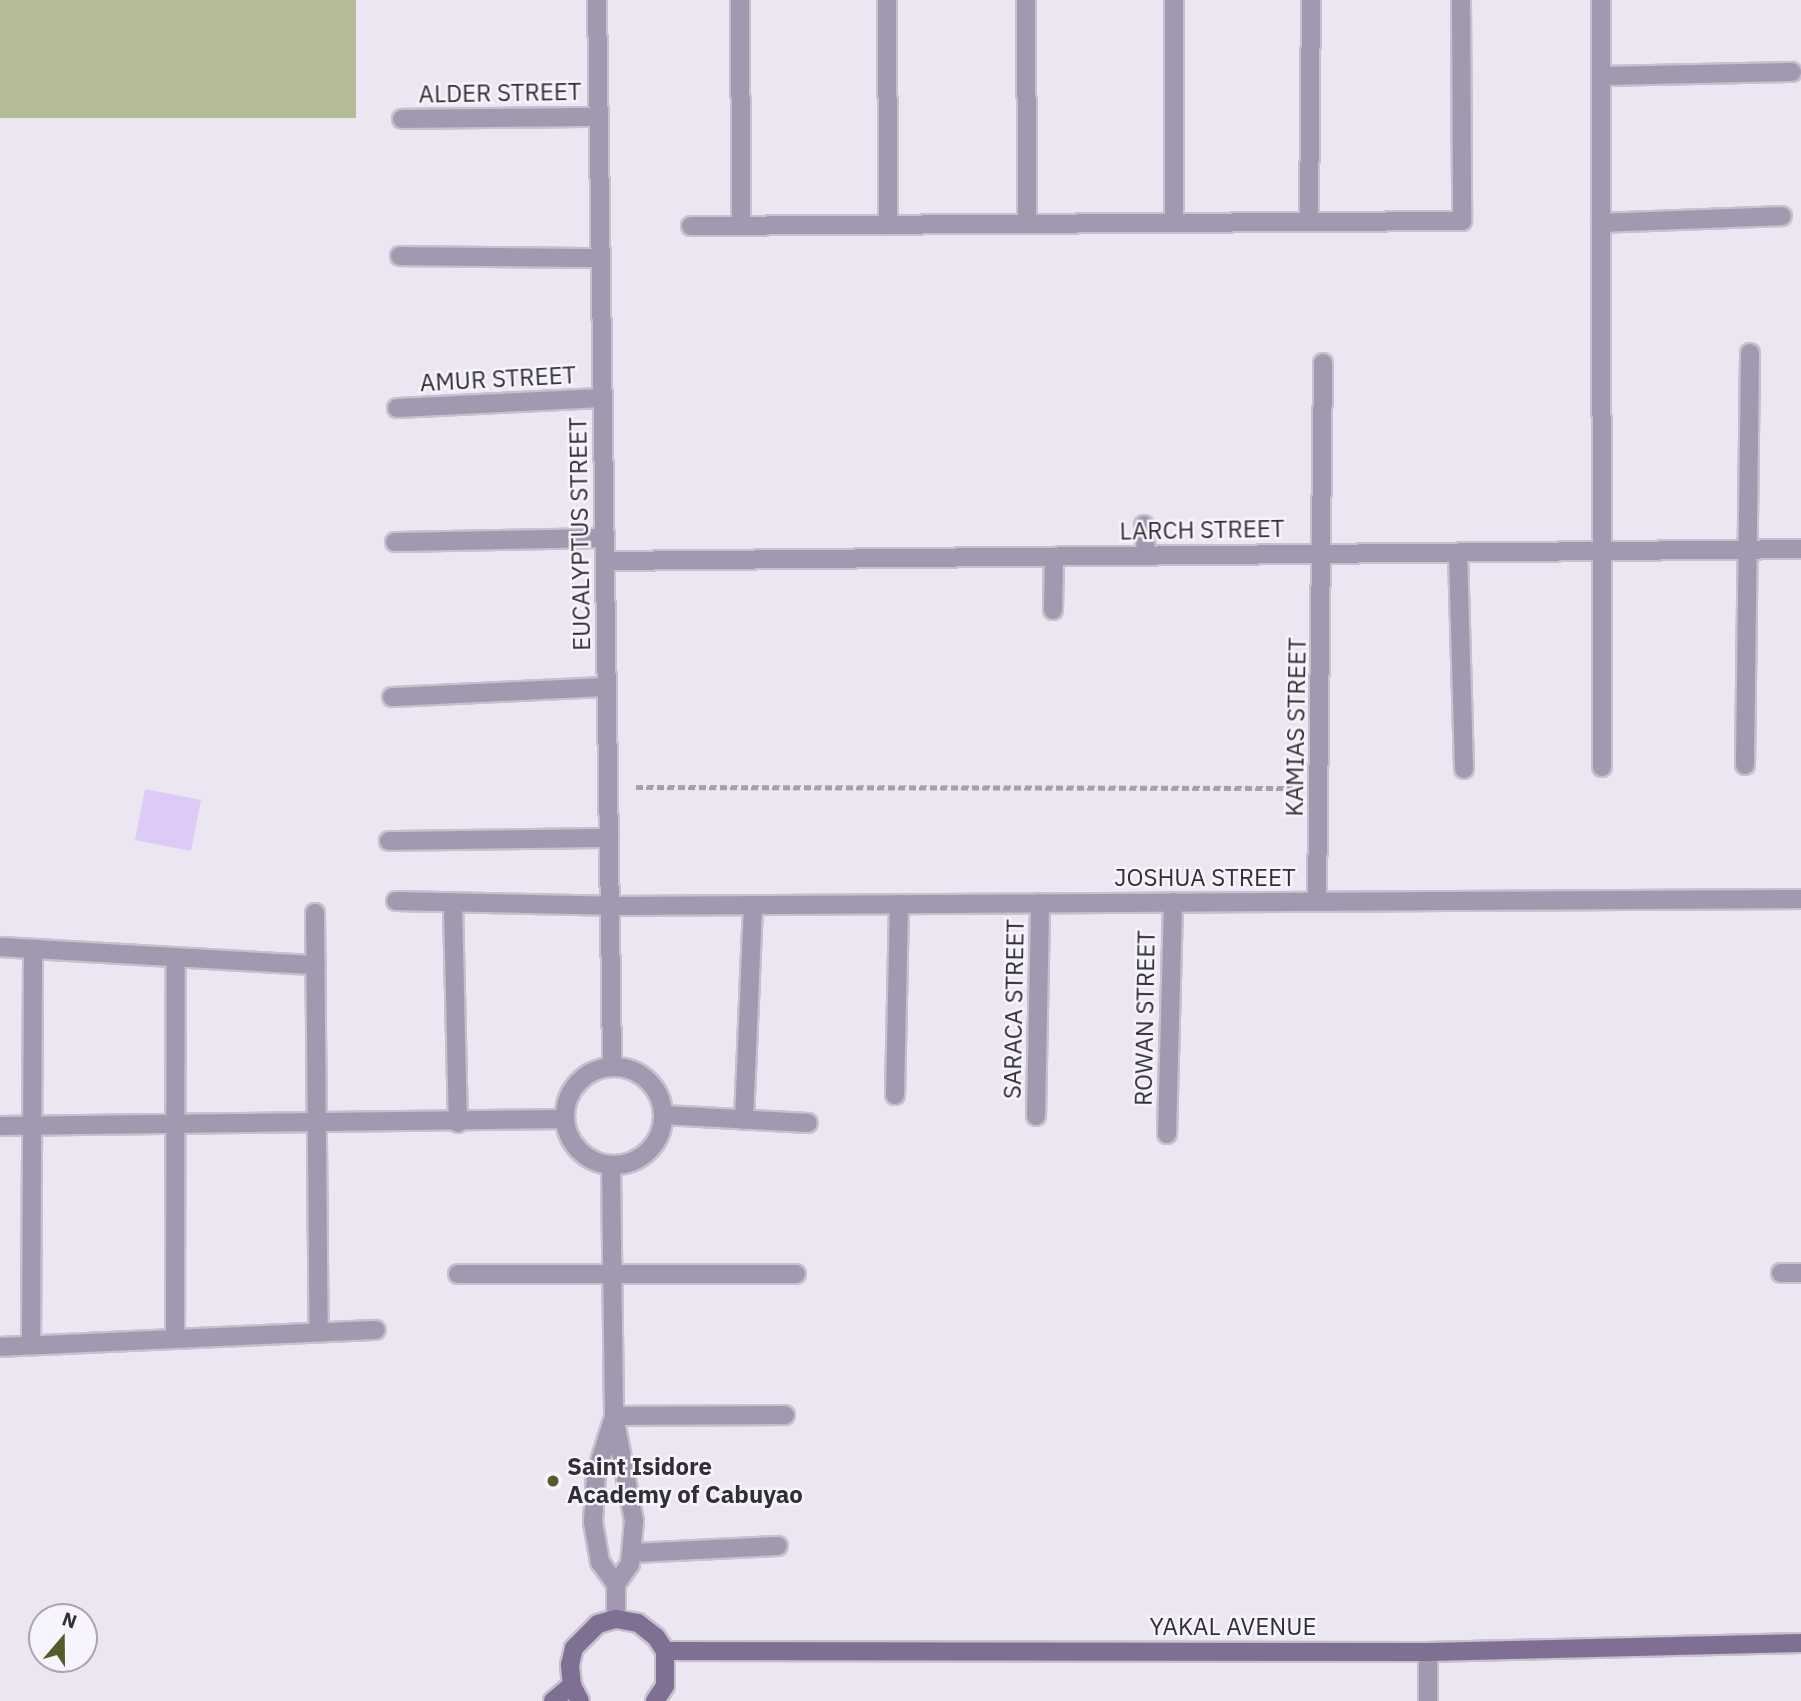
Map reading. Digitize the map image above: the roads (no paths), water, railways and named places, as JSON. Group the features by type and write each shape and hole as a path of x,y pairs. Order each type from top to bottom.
{"street":[{"name":"EUCALYPTUS STREET","path":"597,0 612,1067"},
{"path":"740,0 741,225"},
{"path":"887,0 888,224"},
{"path":"1026,0 1027,224"},
{"path":"1174,0 1174,223"},
{"path":"1309,222 1311,0"},
{"path":"691,226 1462,221 1461,0"},
{"path":"1601,0 1602,767"},
{"path":"1601,76 1792,72"},
{"name":"ALDER STREET","path":"402,119 598,117"},
{"path":"1601,223 1782,216"},
{"path":"400,256 601,258"},
{"path":"1745,765 1749,353"},
{"name":"KAMIAS STREET","path":"1317,901 1324,553 1323,363"},
{"name":"AMUR STREET","path":"397,408 602,398"},
{"path":"1144,525 1146,555"},
{"path":"395,542 604,538"},
{"name":"LARCH STREET","path":"604,561 1801,549"},
{"path":"1458,552 1464,769"},
{"path":"1053,610 1054,557"},
{"path":"392,696 606,687"},
{"path":"389,841 608,838"},
{"name":"JOSHUA STREET","path":"396,901 453,905 753,905 1801,900"},
{"name":"ROWAN STREET","path":"1167,1134 1173,902"},
{"name":"SARACA STREET","path":"1036,1116 1040,903"},
{"path":"895,1095 899,904"},
{"path":"453,905 458,1123"},
{"path":"744,1120 753,905"},
{"path":"315,913 314,1123 319,1332"},
{"path":"0,947 315,965"},
{"path":"30,1345 33,949"},
{"path":"175,1339 176,957"},
{"path":"612,1067 631,1070 648,1080 659,1096 664,1115 660,1135 649,1152 632,1163 611,1166 579,1151 565,1119 573,1089 596,1070 612,1067"},
{"path":"664,1115 808,1123"},
{"path":"0,1126 458,1123 565,1119"},
{"path":"611,1166 614,1416 634,1521 633,1553 616,1584 616,1619"},
{"path":"1781,1273 1801,1273"},
{"path":"458,1274 796,1274"},
{"path":"0,1347 376,1330"},
{"path":"614,1416 785,1415"},
{"path":"614,1416 596,1474 593,1522 600,1562 616,1584"},
{"path":"633,1553 778,1546"},
{"path":"553,1701 576,1693 569,1665 574,1648 598,1624 616,1619 638,1623 656,1637 665,1651 665,1686 656,1701"},
{"name":"YAKAL AVENUE","path":"665,1651 1428,1652 1801,1643"},
{"path":"1428,1652 1428,1701"}],"place":[{"name":"Saint Isidore Academy of Cabuyao","path":"553,1481"}]}
